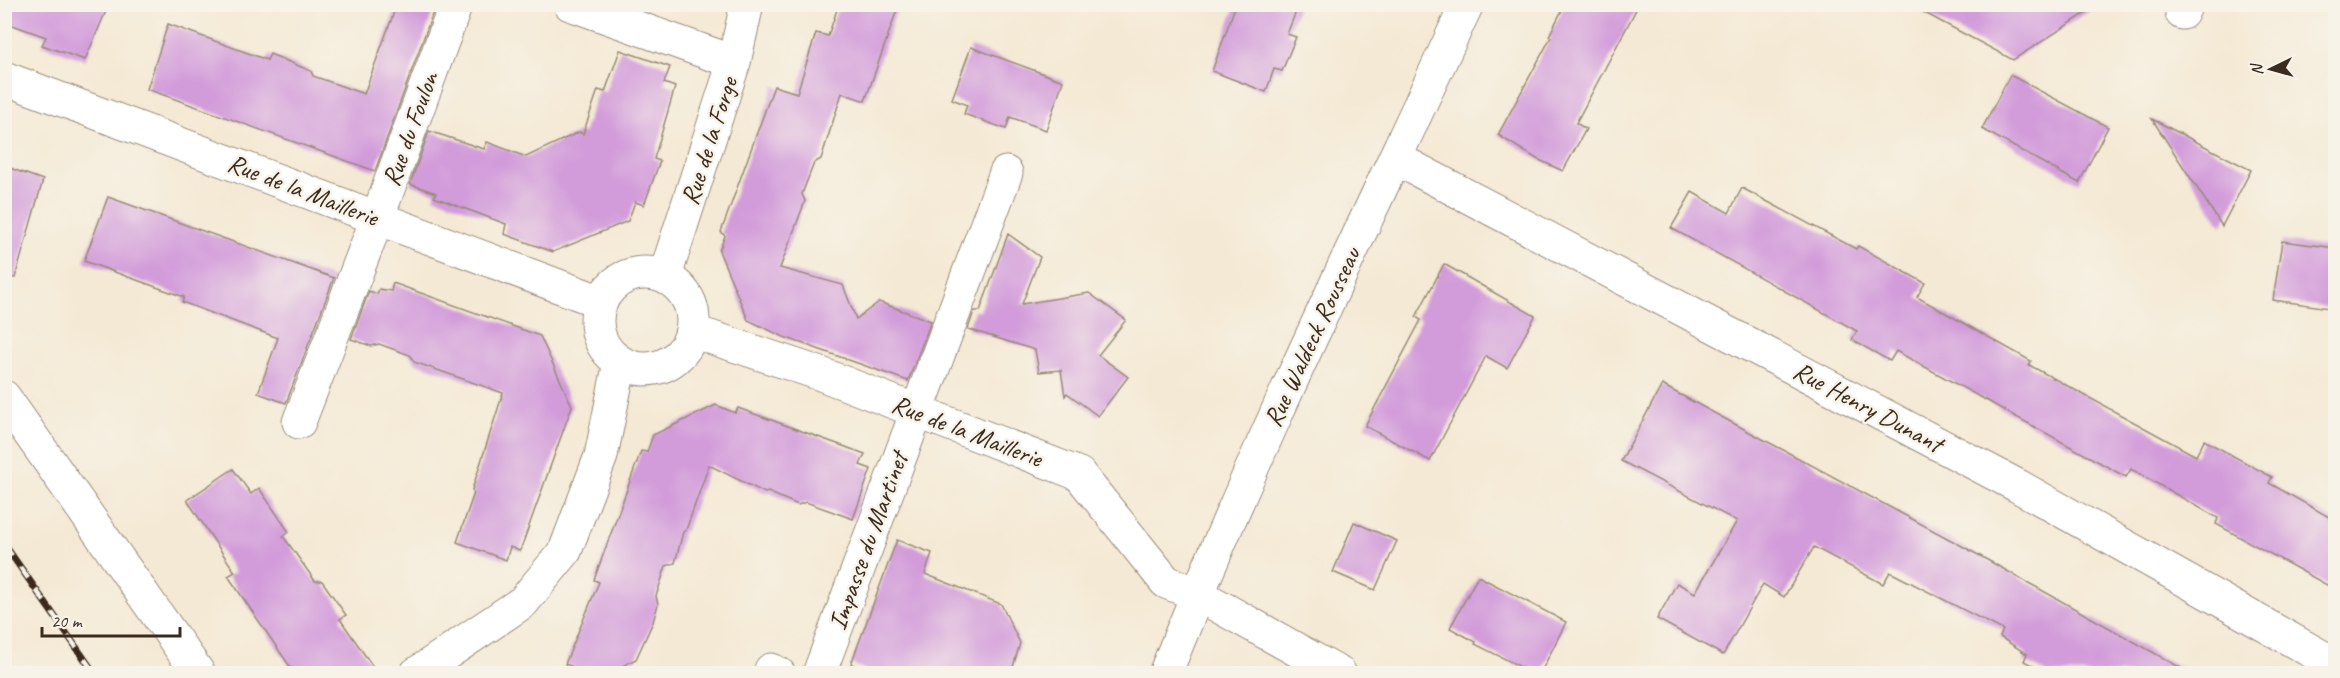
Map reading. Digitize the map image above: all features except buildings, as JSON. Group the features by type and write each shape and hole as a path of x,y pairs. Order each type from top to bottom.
{"street":[{"name":"Rue du Foulon","path":"299,422 456,4"},
{"path":"570,4 734,62"},
{"name":"Rue de la Forge","path":"665,276 734,62 747,4"},
{"name":"Rue Waldeck Rousseau","path":"1165,674 1197,594 1308,341 1467,4"},
{"name":"Rue de la Maillerie","path":"4,78 601,302"},
{"name":"Rue Henry Dunant","path":"1395,159 2018,486 2336,665"},
{"name":"Impasse du Martinet","path":"819,674 1005,173"},
{"path":"650,273 665,276 678,286 688,299 693,315 692,331 682,351 664,365 649,369 634,368 620,362 602,342 597,315 601,302 609,289 627,276 650,273"},
{"name":"Rue de la Maillerie","path":"692,331 820,374 1079,474 1166,582 1197,594 1340,674"},
{"path":"416,674 523,602 565,551 601,456 620,362"},
{"path":"4,397 199,674"}],"railway":[{"path":"4,544 95,674"}]}
